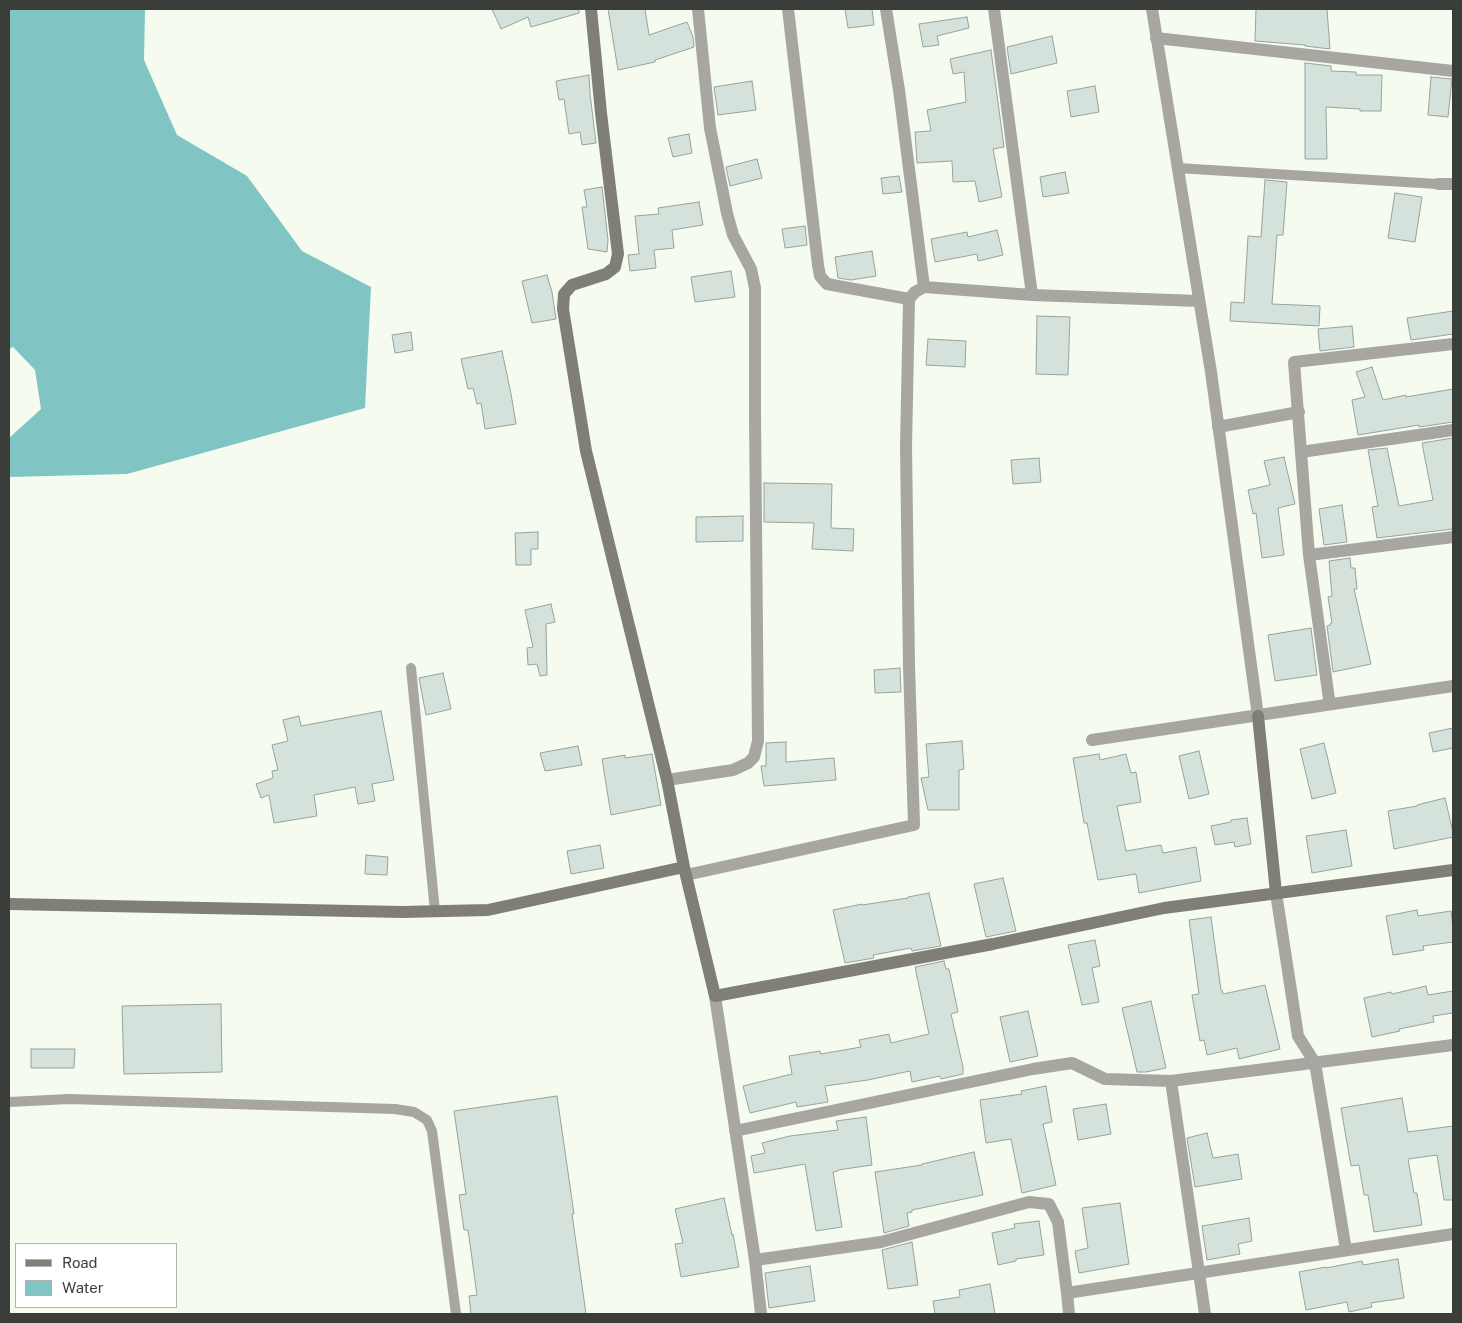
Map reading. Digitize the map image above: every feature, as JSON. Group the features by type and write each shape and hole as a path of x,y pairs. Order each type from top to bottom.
{"street":[{"path":"590,9 618,254 615,266 606,274 572,284 564,294 564,309 586,451 667,780 685,871 715,996 755,1260 760,1314"},
{"path":"667,780 733,770 748,764 754,757 758,741 755,288 751,269 733,235 727,214 710,128 698,9"},
{"path":"788,9 820,276 827,284 909,300"},
{"path":"886,9 899,90 924,287"},
{"path":"994,9 1032,295"},
{"path":"1152,9 1211,372 1258,716 1276,894 1298,1036 1315,1062 1346,1250"},
{"path":"1156,38 1453,71"},
{"path":"1438,184 1453,184"},
{"path":"9,904 392,912 488,910 914,825 909,666 906,448 909,300 915,292 924,287 1032,295 1199,301"},
{"path":"1328,699 1309,556 1294,362 1453,344"},
{"path":"1218,427 1299,412"},
{"path":"1301,452 1453,430"},
{"path":"1309,556 1453,537"},
{"path":"1092,740 1453,686"},
{"path":"715,996 993,944 1164,908 1453,870"},
{"path":"735,1131 1024,1071 1072,1063 1105,1079 1171,1081 1453,1045"},
{"path":"1171,1081 1205,1314"},
{"path":"755,1260 881,1242 1029,1202 1049,1204 1058,1222 1069,1314"},
{"path":"1067,1294 1453,1234"}],"lane":[{"path":"1177,168 1438,184"},
{"path":"411,668 435,911"},
{"path":"9,1102 69,1099 395,1109 414,1112 427,1120 432,1131 456,1314"}],"water":[{"path":"9,9 145,9 144,60 177,135 247,176 302,251 371,287 365,408 127,474 9,477 9,438 41,409 35,370 13,347 9,349"}],"building":[{"path":"492,9 579,9 579,13 531,27 528,17 501,29"},
{"path":"608,9 645,9 649,35 687,22 693,37 694,47 655,60 655,62 618,70"},
{"path":"845,9 872,9 874,25 848,28"},
{"path":"1256,9 1327,9 1330,49 1255,41"},
{"path":"967,17 969,28 937,36 939,45 923,47 919,24"},
{"path":"1052,36 1057,63 1011,74 1007,47"},
{"path":"991,50 1004,147 993,149 1002,197 979,202 975,181 953,182 952,161 917,163 915,132 931,131 927,110 966,102 964,72 953,74 950,59"},
{"path":"1305,63 1331,66 1331,71 1356,72 1356,75 1382,75 1381,111 1360,111 1360,109 1326,107 1327,159 1305,159"},
{"path":"589,75 596,143 582,145 580,132 569,134 564,99 559,100 556,81"},
{"path":"1431,77 1452,79 1448,117 1428,115"},
{"path":"752,81 756,110 718,115 714,87"},
{"path":"1095,86 1099,112 1071,117 1067,91"},
{"path":"689,134 692,153 673,157 668,138"},
{"path":"757,159 762,178 730,186 726,167"},
{"path":"1065,172 1069,193 1043,197 1040,177"},
{"path":"899,176 902,192 883,194 881,178"},
{"path":"1265,180 1287,182 1283,235 1277,235 1272,304 1320,306 1319,326 1230,321 1231,302 1244,303 1248,236 1261,237"},
{"path":"602,187 608,240 607,252 588,249 582,207 587,207 584,190"},
{"path":"1395,193 1422,197 1415,242 1388,238"},
{"path":"699,202 703,225 672,230 674,248 654,250 656,268 630,271 628,255 639,254 635,216 659,214 658,208"},
{"path":"805,226 807,245 785,248 782,229"},
{"path":"997,230 1003,255 978,261 977,254 935,262 931,239 967,232 968,237"},
{"path":"872,251 876,276 851,280 838,278 835,257"},
{"path":"731,271 735,297 695,302 691,277"},
{"path":"547,275 556,319 532,323 522,281"},
{"path":"1453,311 1453,334 1411,340 1407,318"},
{"path":"1037,316 1070,317 1068,375 1036,374"},
{"path":"1352,326 1354,347 1320,351 1318,329"},
{"path":"411,332 413,350 395,353 392,335"},
{"path":"928,339 966,341 965,367 926,365"},
{"path":"502,351 516,424 485,429 481,403 477,404 473,388 468,389 461,359"},
{"path":"1372,367 1383,400 1453,389 1453,422 1419,427 1419,425 1358,435 1352,400 1365,397 1356,372"},
{"path":"1453,438 1453,529 1377,538 1372,507 1378,506 1368,450 1387,448 1399,506 1433,500 1422,443"},
{"path":"1284,457 1295,504 1278,508 1284,555 1262,558 1256,513 1253,514 1248,490 1270,485 1264,461"},
{"path":"1039,458 1041,482 1013,484 1011,460"},
{"path":"764,483 832,484 831,528 854,529 853,551 812,549 814,523 764,522"},
{"path":"1342,505 1347,542 1324,545 1319,509"},
{"path":"743,516 743,541 696,542 696,517"},
{"path":"538,532 538,549 531,549 531,565 516,565 515,533"},
{"path":"1350,558 1351,568 1355,568 1357,589 1354,589 1371,664 1333,672 1327,626 1332,623 1328,597 1332,596 1329,561"},
{"path":"551,604 555,622 546,624 547,675 540,676 537,664 528,665 527,648 533,647 525,610"},
{"path":"1311,628 1317,675 1275,681 1268,635"},
{"path":"900,668 901,692 875,693 874,670"},
{"path":"443,673 451,709 426,715 419,678"},
{"path":"381,711 394,780 372,784 375,801 358,804 355,787 314,795 317,816 274,823 269,795 261,798 256,784 273,778 272,771 278,770 272,745 288,741 283,720 299,716 301,726"},
{"path":"1453,728 1453,748 1433,752 1429,733"},
{"path":"962,741 964,769 959,770 959,810 928,810 921,778 929,777 926,744"},
{"path":"786,742 786,762 834,758 836,780 764,786 761,766 766,766 766,743"},
{"path":"1324,743 1336,793 1312,799 1300,749"},
{"path":"578,746 582,765 545,771 540,753"},
{"path":"1199,751 1209,794 1189,799 1179,756"},
{"path":"652,754 661,805 611,815 602,759 625,755 625,758"},
{"path":"1099,754 1100,760 1126,754 1131,773 1136,772 1141,802 1117,806 1126,851 1161,845 1163,853 1196,847 1201,881 1139,893 1136,874 1098,880 1087,823 1084,823 1073,758"},
{"path":"1445,798 1453,837 1394,849 1388,811 1417,806"},
{"path":"1247,818 1251,844 1235,847 1234,842 1215,845 1211,826 1231,822 1231,820"},
{"path":"1346,830 1352,866 1312,873 1306,836"},
{"path":"600,845 604,868 571,874 567,851"},
{"path":"366,855 388,857 387,875 365,874"},
{"path":"1003,878 1016,931 986,937 974,884"},
{"path":"929,893 941,946 912,951 911,948 873,955 874,958 845,963 833,910"},
{"path":"1417,910 1418,916 1451,911 1453,942 1423,946 1424,950 1393,955 1386,916"},
{"path":"1211,917 1223,994 1265,985 1280,1049 1239,1059 1237,1048 1207,1055 1204,1040 1200,1041 1192,995 1199,994 1189,920"},
{"path":"1095,940 1100,966 1092,968 1099,1002 1082,1005 1068,945"},
{"path":"944,961 946,969 949,969 958,1012 951,1014 963,1074 941,1079 940,1076 912,1082 910,1071 868,1080 825,1086 828,1102 797,1107 796,1102 750,1113 743,1086 792,1074 789,1056 820,1051 821,1054 861,1047 859,1040 889,1034 891,1043 929,1034 915,967"},
{"path":"1426,986 1428,995 1453,991 1453,1013 1433,1016 1434,1022 1372,1037 1364,998"},
{"path":"1151,1001 1166,1068 1137,1072 1122,1008"},
{"path":"221,1004 222,1072 124,1074 122,1006"},
{"path":"1028,1011 1038,1056 1010,1062 1000,1017"},
{"path":"31,1049 75,1049 74,1068 31,1068"},
{"path":"1046,1086 1052,1122 1043,1124 1056,1185 1022,1193 1011,1139 986,1143 980,1100 1022,1094 1021,1091"},
{"path":"557,1096 586,1314 471,1314 469,1296 477,1295 468,1230 464,1230 459,1195 466,1194 454,1111"},
{"path":"1402,1098 1408,1132 1453,1126 1453,1200 1444,1200 1437,1155 1408,1159 1414,1193 1417,1193 1422,1225 1374,1232 1368,1195 1364,1195 1359,1165 1351,1166 1341,1108"},
{"path":"1106,1104 1111,1134 1078,1140 1073,1109"},
{"path":"866,1117 872,1165 833,1172 842,1227 816,1231 805,1164 754,1173 751,1156 765,1153 762,1143 790,1136 838,1130 836,1121"},
{"path":"1207,1133 1213,1158 1238,1154 1242,1179 1195,1187 1187,1138"},
{"path":"974,1152 983,1195 912,1210 912,1212 907,1213 909,1226 884,1233 875,1172 922,1165"},
{"path":"724,1198 739,1267 681,1277 675,1244 683,1243 675,1209"},
{"path":"1120,1203 1129,1264 1079,1273 1075,1251 1088,1248 1082,1208"},
{"path":"1249,1218 1252,1241 1238,1244 1240,1254 1207,1260 1202,1226"},
{"path":"1039,1221 1044,1255 1016,1259 1016,1261 998,1265 992,1233 1015,1228 1014,1224"},
{"path":"912,1242 918,1285 888,1289 882,1250"},
{"path":"1398,1259 1404,1298 1371,1303 1372,1307 1349,1312 1347,1302 1306,1310 1299,1272 1362,1261 1363,1265"},
{"path":"810,1266 815,1301 769,1308 765,1273"},
{"path":"990,1284 995,1314 935,1314 933,1301 960,1297 959,1290"}]}
